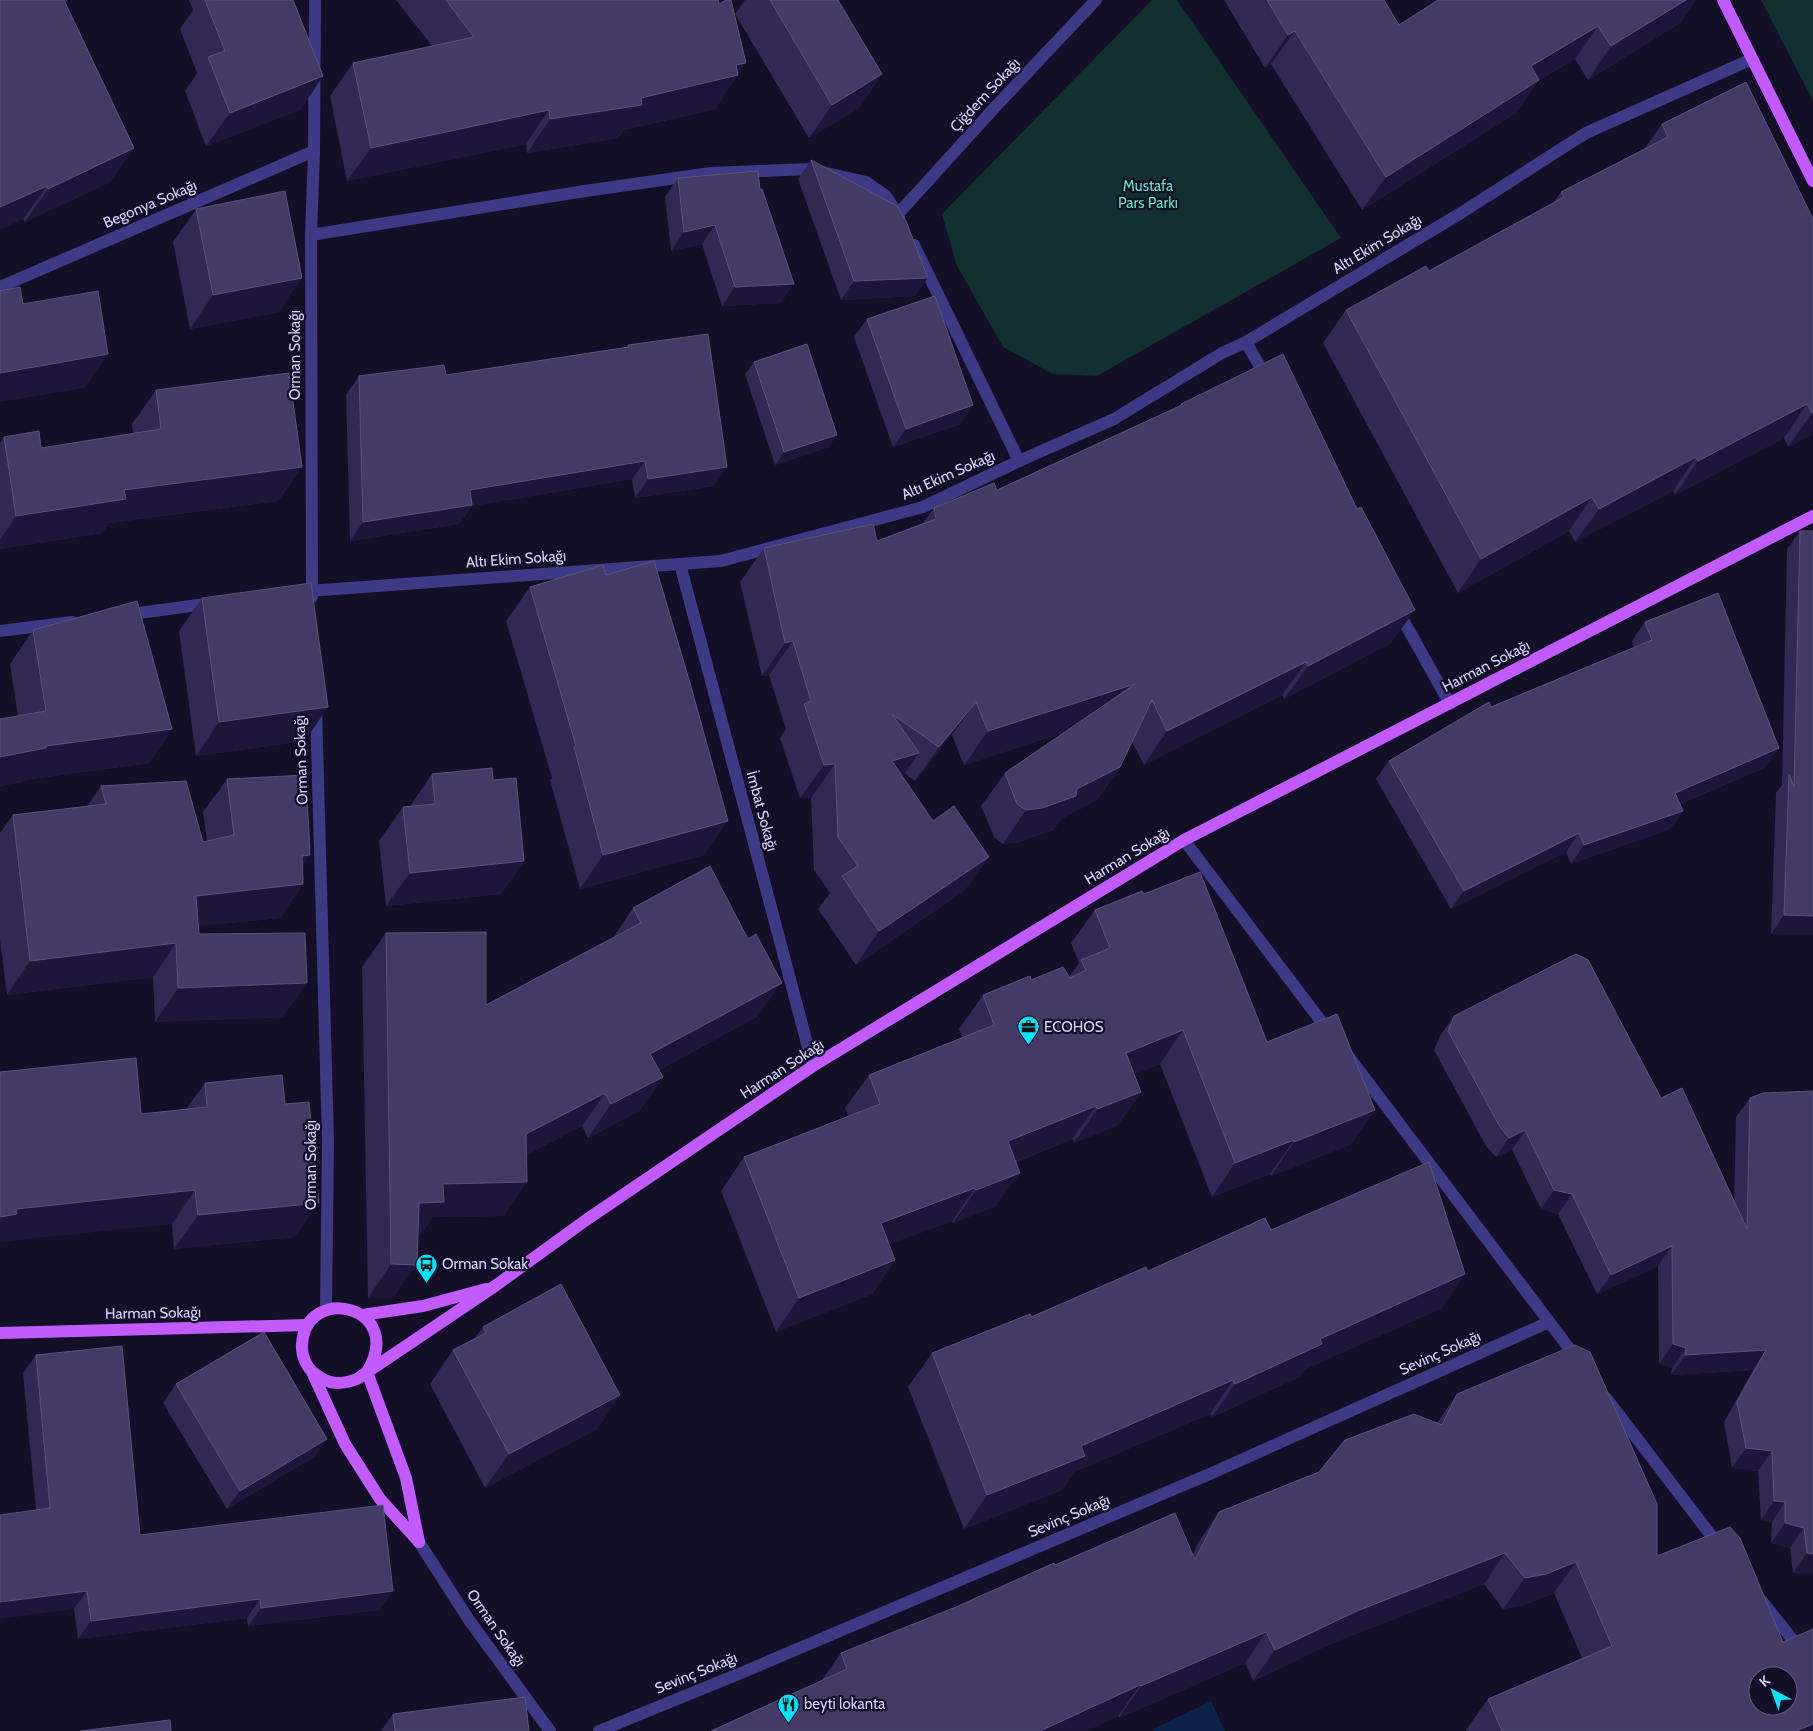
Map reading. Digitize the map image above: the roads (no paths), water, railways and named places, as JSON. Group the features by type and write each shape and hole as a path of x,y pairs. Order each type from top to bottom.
{"main road":[{"path":"1723,0 1813,181"},
{"name":"Harman Sokağı","path":"367,1372 496,1286 586,1220 813,1066 1184,840 1813,516"},
{"path":"362,1315 423,1306 496,1286"},
{"path":"312,1372 322,1380 333,1384 346,1383 357,1379 367,1372 374,1360 377,1349 376,1336 371,1324 362,1315 351,1310 338,1307 326,1310 315,1316 307,1326 302,1337 301,1350 345,1444 380,1499 420,1542"},
{"name":"Harman Sokağı","path":"0,1332 307,1326"},
{"path":"367,1372 406,1478 420,1542"}],"street":[{"name":"Orman Sokağı","path":"313,607 310,235 314,151 315,0"},
{"name":"Çiğdem Sokağı","path":"903,223 997,105 1096,0"},
{"name":"Altı Ekim Sokağı","path":"283,593 312,589 722,561 923,507 1019,461 1114,419 1222,353 1246,342 1461,213 1586,133 1752,59"},
{"name":"Begonya Sokağı","path":"0,287 314,151"},
{"name":"Altı Ekim Sokağı","path":"310,235 711,173 810,169 866,182 886,196 903,223 1019,461"},
{"path":"1246,342 1276,393"},
{"name":"İmbat Sokağı","path":"680,564 813,1066"},
{"path":"1392,599 1450,704"},
{"path":"107,617 224,601"},
{"path":"0,631 88,619"},
{"name":"Orman Sokağı","path":"316,690 328,1141 326,1310"},
{"path":"1184,840 1584,1368"},
{"name":"Sevinç Sokağı","path":"598,1731 750,1669 1212,1473 1549,1322"},
{"path":"1601,1392 1725,1554"},
{"name":"Orman Sokağı","path":"420,1542 469,1620 550,1731"},
{"path":"1755,1593 1813,1665"},
{"path":"1798,1648 1813,1643"}],"water":[{"path":"1211,1701 1225,1731 1154,1731 1153,1729"}],"place":[{"name":"ECOHOS","path":"1028,1046"},
{"name":"Orman Sokak","path":"426,1283"},
{"name":"beyti lokanta","path":"788,1723"}],"park label":[{"name":"Mustafa Pars Parkı","path":"1148,194"}]}
